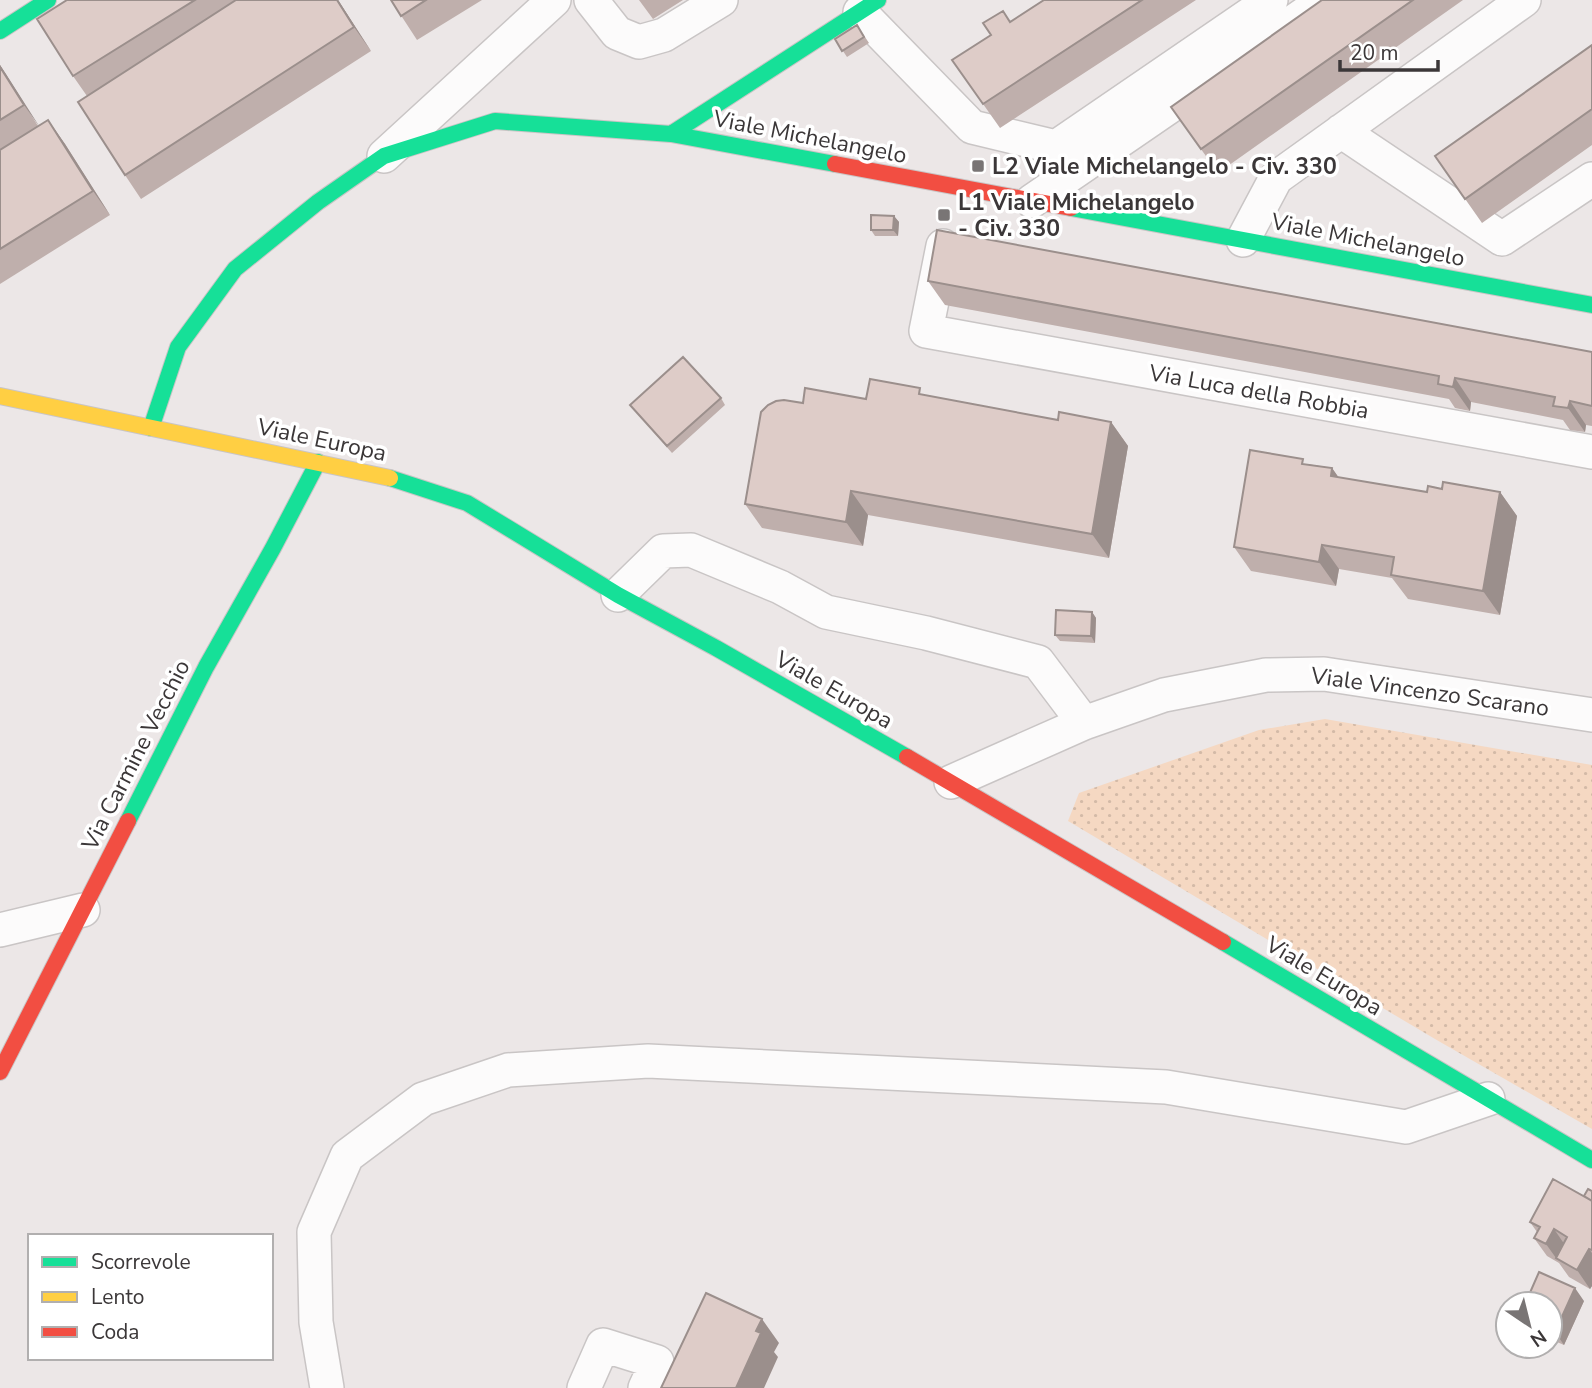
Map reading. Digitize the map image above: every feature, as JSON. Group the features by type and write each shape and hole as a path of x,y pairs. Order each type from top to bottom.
{"street":[{"path":"0,31 48,0"},
{"path":"384,156 554,0"},
{"path":"591,0 617,33 639,42 664,35 721,0"},
{"path":"671,134 869,6 972,127 1056,147 1271,0"},
{"path":"1032,201 1325,0"},
{"path":"1243,240 1276,178 1524,0"},
{"name":"Viale Michelangelo","path":"151,428 178,347 235,269 318,202 384,156 495,121 671,134 1592,305"},
{"path":"1341,131 1502,239 1592,180"},
{"name":"Via Luca della Robbia","path":"945,239 926,331 1592,452"},
{"name":"Viale Europa","path":"0,396 396,479 467,503 618,595 951,782 1592,1160"},
{"name":"Via Carmine Vecchio","path":"0,1072 206,667 318,462"},
{"path":"618,595 663,551 691,550 780,587 826,612 926,633 1038,662 1084,723"},
{"name":"Viale Vincenzo Scarano","path":"951,782 1084,723 1164,695 1266,675 1324,674 1592,715"},
{"path":"0,930 83,910"},
{"path":"327,1388 316,1322 314,1232 346,1156 423,1099 508,1070 648,1061 1166,1087 1406,1126 1488,1099"},
{"path":"584,1388 603,1345 657,1362 645,1388"}],"shaded area":[{"path":"1325,719 1592,765 1592,1129 1068,821 1079,793 1259,730"}],"building":[{"path":"67,0 195,0 73,76 37,19"},
{"path":"236,0 337,0 354,27 125,175 78,102"},
{"path":"391,0 426,0 401,16"},
{"path":"1044,0 1142,0 983,104 952,60 991,35 983,23 1003,11 1010,22"},
{"path":"1322,0 1413,0 1201,149 1171,107"},
{"path":"857,25 864,37 842,51 835,39"},
{"path":"1592,45 1592,109 1465,199 1435,156"},
{"path":"0,67 24,105 0,120"},
{"path":"48,120 93,191 0,249 0,150"},
{"path":"871,215 894,216 893,230 871,230"},
{"path":"937,230 1592,352 1592,406 1570,401 1568,408 1553,406 1555,397 1455,378 1453,387 1438,384 1439,376 928,281"},
{"path":"683,357 721,398 667,446 630,405"},
{"path":"870,379 920,388 919,394 1058,420 1059,412 1111,422 1092,534 851,491 846,522 745,504 761,412 768,405 784,400 803,403 805,388 866,399"},
{"path":"1250,450 1303,459 1302,464 1332,468 1331,476 1427,492 1428,486 1442,489 1443,482 1500,492 1483,591 1391,575 1394,557 1322,545 1319,562 1234,547"},
{"path":"1056,610 1092,612 1091,636 1055,635"},
{"path":"1553,1179 1592,1201 1592,1250 1589,1249 1577,1270 1556,1258 1567,1237 1554,1229 1546,1244 1534,1238 1540,1227 1530,1222"},
{"path":"1588,1189 1592,1191 1592,1201 1584,1196"},
{"path":"1539,1272 1575,1288 1564,1312 1564,1290 1531,1290"},
{"path":"706,1293 762,1319 756,1331 761,1333 736,1388 661,1388"}],"traffic: fast":[{"path":"0,31 48,0"},
{"path":"671,134 878,0"},
{"path":"151,428 178,347 235,269 318,202 384,156 495,121 671,134 835,164"},
{"path":"1071,208 1592,305"},
{"path":"128,821 206,667 318,462"},
{"path":"390,478 467,503 618,595 907,757"},
{"path":"1223,942 1592,1160"}],"traffic: slow":[{"path":"0,396 390,478"}],"traffic: jam":[{"path":"835,164 1071,208"},
{"path":"907,757 1223,942"},
{"path":"0,1072 128,821"}],"place":[{"name":"L2 Viale Michelangelo - Civ. 330","path":"978,166"},
{"name":"L1 Viale Michelangelo - Civ. 330","path":"944,215"}]}
